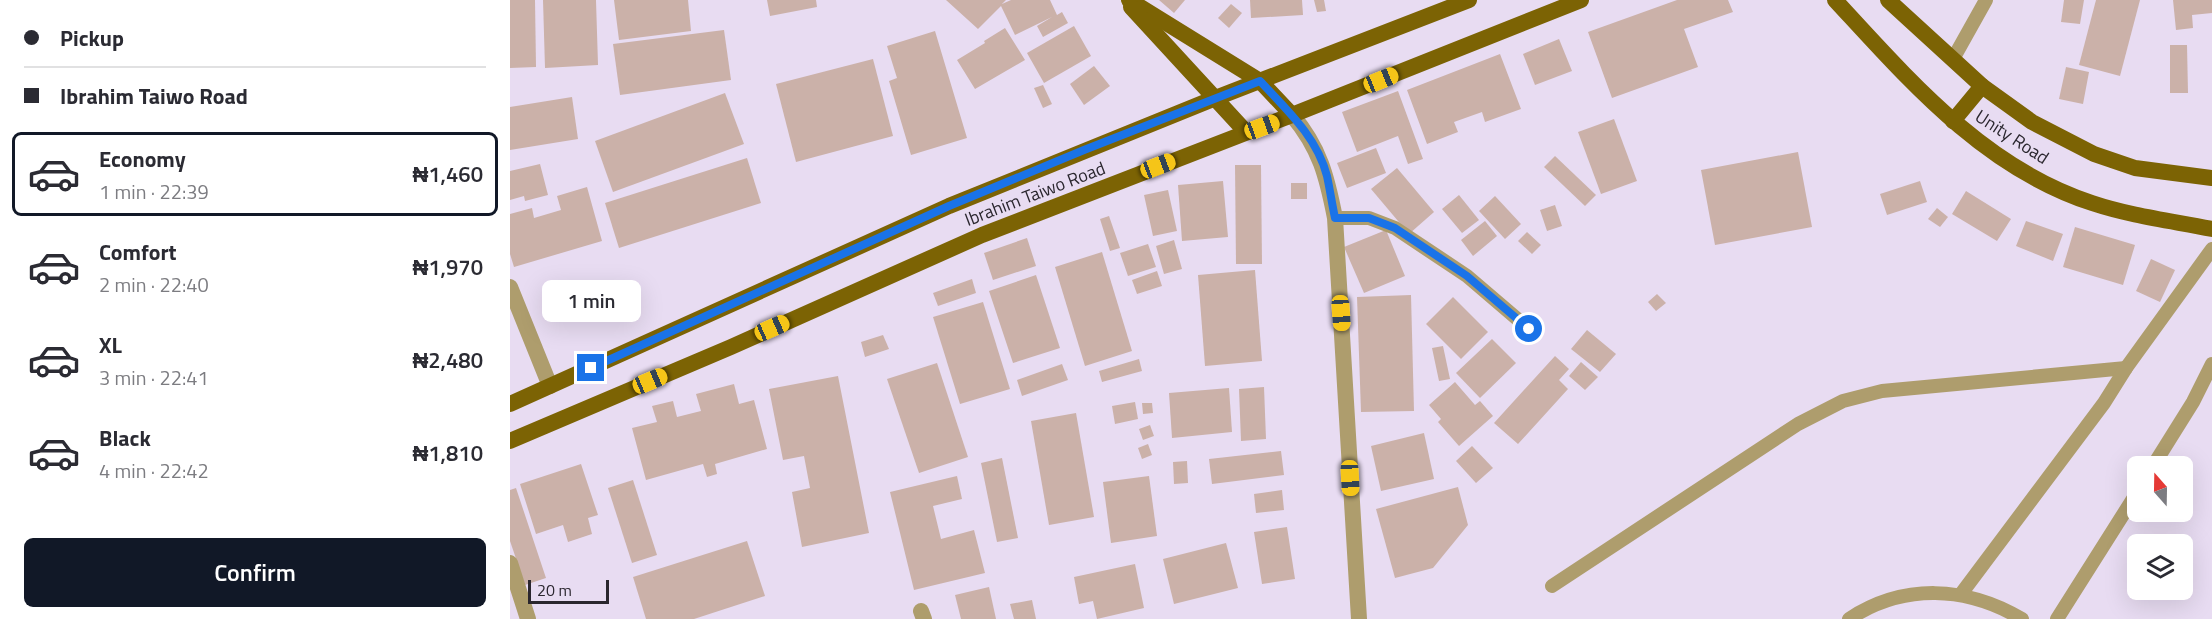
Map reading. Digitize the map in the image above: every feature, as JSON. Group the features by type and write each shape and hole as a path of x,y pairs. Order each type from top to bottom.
{"main road":[{"path":"1124,0 1213,99 1246,132"},
{"path":"1129,0 1260,81 1292,116"},
{"name":"Ibrahim Taiwo Road","path":"510,404 949,206 1213,99 1469,0"},
{"name":"Ibrahim Taiwo Road","path":"510,441 982,235 1292,116 1581,0"},
{"name":"Unity Road","path":"1834,0 1919,90 1985,147 2018,168 2089,202 2129,214 2212,229"},
{"name":"Unity Road","path":"1888,0 1982,86 2032,122 2094,154 2135,168 2212,178"},
{"path":"1953,121 1982,86"}],"street":[{"path":"1292,116 1316,148 1323,166 1335,218 1359,619"},
{"path":"510,287 550,386"},
{"path":"510,563 528,619"}],"lane":[{"path":"1953,59 1986,0"},
{"path":"1335,218 1369,218 1395,228 1467,276 1529,329"},
{"path":"1961,594 2104,403 2126,368 2212,249"},
{"path":"2159,456 2193,402 2212,364"},
{"path":"1552,586 1798,424 1843,401 1882,391 2126,368"},
{"path":"2057,619 2127,508"},
{"path":"1849,619 1864,609 1895,597 1928,592 1961,594 1993,603 2022,619"}],"building":[{"path":"510,0 535,0 536,67 510,68"},
{"path":"543,0 596,0 598,65 545,68"},
{"path":"614,0 688,0 691,31 619,40"},
{"path":"767,0 816,0 817,7 770,16"},
{"path":"946,0 1006,0 1002,4 1011,0 1050,0 1057,15 1062,12 1068,23 1043,37 1037,26 1052,17 1015,35 1001,6 978,29"},
{"path":"1159,0 1185,0 1174,13"},
{"path":"1250,0 1302,0 1303,15 1251,18"},
{"path":"1314,0 1324,0 1326,11 1317,12"},
{"path":"1677,0 1728,0 1733,12 1684,29 1698,67 1612,98 1588,32"},
{"path":"2064,0 2084,0 2080,24 2061,22"},
{"path":"2096,0 2140,0 2120,76 2079,65"},
{"path":"2173,0 2212,0 2212,13 2192,15 2193,28 2176,30"},
{"path":"1231,4 1242,13 1229,28 1218,18"},
{"path":"1074,26 1091,56 1044,83 1027,53"},
{"path":"1005,28 1025,60 975,89 957,60"},
{"path":"724,30 731,80 620,95 613,44"},
{"path":"935,31 967,138 911,155 889,81 897,78 887,46"},
{"path":"1559,39 1572,71 1535,85 1523,54"},
{"path":"2170,45 2187,45 2188,93 2170,93"},
{"path":"1500,54 1521,109 1485,122 1482,112 1454,122 1458,132 1427,144 1407,90"},
{"path":"873,59 893,136 796,162 776,84"},
{"path":"1094,66 1110,86 1084,105 1070,84"},
{"path":"2066,67 2089,72 2083,104 2059,99"},
{"path":"1043,85 1052,104 1043,108 1034,88"},
{"path":"1398,91 1423,159 1408,164 1398,136 1357,152 1342,112"},
{"path":"725,93 744,144 613,192 595,141"},
{"path":"572,97 578,139 510,150 510,107"},
{"path":"1614,119 1637,181 1601,194 1578,132"},
{"path":"1376,148 1386,173 1347,188 1337,163"},
{"path":"1798,152 1812,227 1715,245 1701,170"},
{"path":"1555,156 1596,195 1585,206 1544,167"},
{"path":"747,158 761,203 619,248 605,203"},
{"path":"540,164 548,195 525,201 524,196 510,200 510,171"},
{"path":"1235,165 1261,165 1262,264 1236,264"},
{"path":"1397,168 1434,212 1409,234 1371,189"},
{"path":"1223,181 1228,237 1182,241 1178,185"},
{"path":"1920,181 1927,202 1887,215 1880,194"},
{"path":"1291,183 1307,183 1307,199 1291,199"},
{"path":"587,187 602,241 514,267 510,254 510,214 532,208 534,218 561,210 557,196"},
{"path":"1168,190 1177,231 1153,236 1144,195"},
{"path":"1966,191 2011,219 1997,241 1952,214"},
{"path":"1459,195 1479,220 1462,233 1442,209"},
{"path":"1495,196 1521,224 1505,239 1479,211"},
{"path":"1555,205 1562,226 1547,231 1540,210"},
{"path":"1937,208 1948,217 1940,227 1928,219"},
{"path":"1109,216 1120,248 1110,251 1100,219"},
{"path":"1485,221 1497,236 1473,256 1461,240"},
{"path":"2026,221 2063,234 2053,261 2016,246"},
{"path":"2075,227 2135,245 2123,285 2063,267"},
{"path":"1386,230 1405,276 1364,293 1344,247"},
{"path":"1527,232 1541,245 1532,254 1518,241"},
{"path":"1027,238 1036,266 993,280 984,253"},
{"path":"1174,240 1182,269 1164,274 1156,246"},
{"path":"1148,244 1156,267 1128,276 1120,253"},
{"path":"1102,252 1132,351 1085,366 1055,267"},
{"path":"2151,259 2175,270 2160,302 2136,291"},
{"path":"1255,270 1262,361 1205,366 1198,275"},
{"path":"1157,271 1162,286 1137,294 1132,280"},
{"path":"1036,275 1060,348 1013,363 989,291"},
{"path":"972,279 976,293 938,306 933,293"},
{"path":"1657,294 1666,303 1656,311 1648,302"},
{"path":"1411,295 1414,411 1361,412 1357,297"},
{"path":"1453,297 1488,332 1461,359 1426,324"},
{"path":"983,302 1010,389 960,404 933,317"},
{"path":"1587,330 1616,354 1600,372 1571,349"},
{"path":"883,335 889,349 865,357 861,342"},
{"path":"1492,339 1516,363 1480,398 1456,373"},
{"path":"1443,346 1450,379 1439,381 1432,348"},
{"path":"1555,356 1569,369 1559,380 1568,389 1518,444 1494,423"},
{"path":"1139,359 1142,371 1102,382 1099,371"},
{"path":"1581,362 1598,377 1585,390 1569,376"},
{"path":"937,363 968,457 919,473 887,379"},
{"path":"1062,364 1068,380 1022,396 1017,380"},
{"path":"838,376 869,533 802,547 792,492 810,488 804,456 783,460 769,389"},
{"path":"1455,382 1475,405 1480,401 1493,416 1459,446 1438,422 1441,419 1429,405"},
{"path":"734,384 739,404 754,400 767,449 715,464 717,474 707,477 703,464 646,480 632,428 657,422 652,406 673,401 677,417 701,411 696,394"},
{"path":"1264,387 1266,439 1241,441 1239,389"},
{"path":"1229,388 1232,432 1172,438 1169,393"},
{"path":"1135,402 1138,419 1115,424 1112,406"},
{"path":"1142,403 1152,403 1153,413 1143,414"},
{"path":"1076,413 1094,517 1049,525 1031,421"},
{"path":"1150,425 1154,436 1143,440 1139,429"},
{"path":"1424,433 1434,479 1381,491 1371,446"},
{"path":"1148,444 1152,455 1142,459 1138,448"},
{"path":"1472,446 1493,468 1476,483 1456,461"},
{"path":"1281,451 1284,475 1212,484 1209,459"},
{"path":"1002,458 1018,538 997,542 981,463"},
{"path":"1187,461 1188,483 1174,484 1173,462"},
{"path":"581,464 598,515 588,518 592,534 568,542 563,525 536,534 520,484"},
{"path":"957,476 962,499 933,506 941,539 974,530 985,573 914,590 890,492"},
{"path":"1149,476 1157,536 1111,543 1103,482"},
{"path":"633,480 657,555 632,563 608,488"},
{"path":"1458,487 1468,525 1433,568 1395,578 1376,509"},
{"path":"516,488 546,578 525,585 510,541 510,490"},
{"path":"1282,490 1284,510 1256,513 1254,494"},
{"path":"1287,527 1295,579 1262,584 1254,532"},
{"path":"747,541 765,596 694,619 646,619 633,577"},
{"path":"1226,543 1238,588 1174,604 1163,559"},
{"path":"1135,564 1144,608 1097,619 1093,601 1079,604 1074,577"},
{"path":"989,587 996,619 961,619 955,595"},
{"path":"1032,600 1036,619 1014,619 1010,604"}],"route":[{"path":"591,368 949,206 1260,81 1304,129 1316,148 1327,175 1335,218 1369,218 1395,228 1467,276 1529,329"}]}
